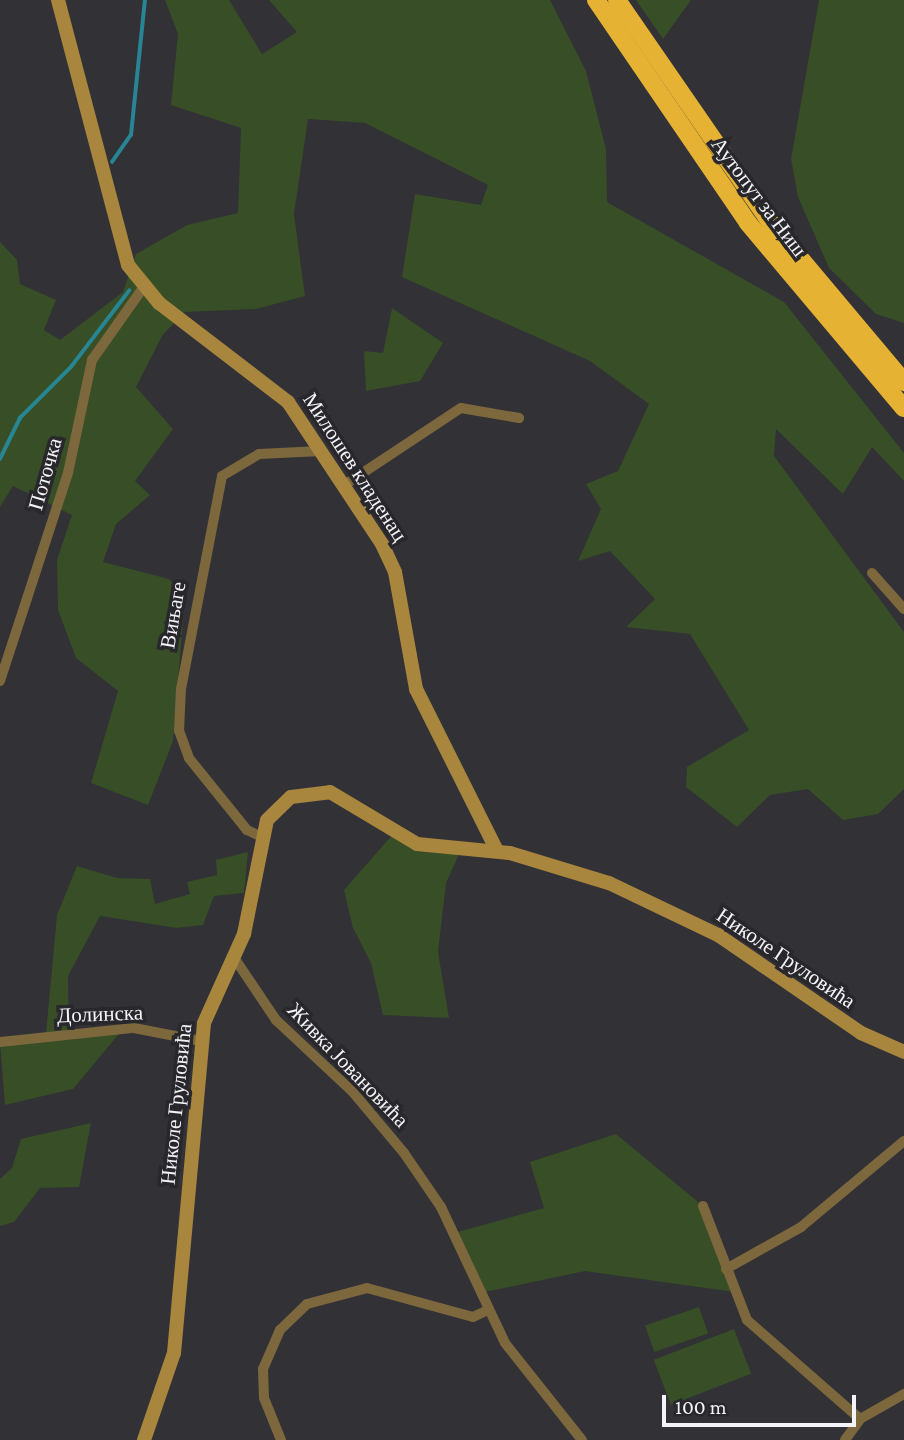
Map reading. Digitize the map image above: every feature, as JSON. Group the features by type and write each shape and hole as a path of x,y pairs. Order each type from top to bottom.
{"highway":[{"name":"Аутопут за Ниш","path":"596,0 748,223 904,408"},
{"name":"Аутопут за Ниш","path":"617,0 773,226 904,382"}],"street":[{"name":"Милошев кладенац","path":"58,0 124,254 143,288 266,380 321,451 391,561 416,689 497,851"},
{"name":"Поточка","path":"0,681 68,473 92,360 143,288"},
{"path":"343,486 461,408 519,418"},
{"name":"Вињаге","path":"262,837 247,831 189,758 179,731 181,689 222,477 260,454 321,451"},
{"path":"873,573 904,609"},
{"name":"Николе Груловића","path":"144,1440 174,1353 201,1041 209,1006 235,959 262,837 279,806 317,790 344,798 417,844 497,851 580,871 697,923 861,1033 904,1052"},
{"name":"Живка Јовановића","path":"235,959 276,1020 352,1091 404,1153 441,1207 488,1310 522,1366 582,1440"},
{"name":"Долинска","path":"0,1042 134,1028 201,1041"},
{"path":"726,1269 801,1227 904,1141"},
{"path":"703,1206 747,1320 860,1419"},
{"path":"281,1440 264,1398 263,1369 281,1330 307,1304 367,1288 473,1317 488,1310"},
{"path":"845,1440 860,1419 904,1394"}],"green space":[{"path":"165,0 229,0 262,54 297,32 269,0 550,0 586,71 606,149 607,202 784,302 904,453 904,481 872,447 843,494 776,429 774,456 904,632 904,789 878,814 843,820 808,789 770,795 737,827 686,787 687,767 749,730 690,634 626,627 655,599 610,551 578,561 601,509 586,484 618,471 649,404 590,361 402,277 415,194 481,205 488,185 365,123 308,119 294,214 305,296 256,309 184,312 162,336 136,387 173,429 135,481 150,495 116,524 103,562 169,579 185,596 173,741 148,805 91,783 118,691 76,658 58,610 57,560 72,515 13,486 0,507 0,242 17,260 20,284 56,300 44,330 60,340 123,292 136,254 187,225 238,213 241,128 171,105 178,34"},
{"path":"636,0 691,0 663,39"},
{"path":"819,0 904,0 904,323 876,314 829,268 798,197 791,159"},
{"path":"392,308 443,343 420,381 366,391 364,351 383,353"},
{"path":"394,833 460,852 446,883 438,952 449,1018 383,1015 371,963 353,928 344,890"},
{"path":"248,852 244,893 214,896 203,925 177,928 100,916 68,976 69,1031 46,1033 57,915 77,866 117,878 150,879 155,904 190,894 187,882 217,875 216,860"},
{"path":"123,1029 73,1089 5,1105 0,1043"},
{"path":"91,1123 79,1187 40,1188 14,1222 0,1226 0,1179 12,1168 21,1139"},
{"path":"616,1134 703,1206 734,1292 585,1271 480,1293 454,1233 544,1208 530,1162"},
{"path":"699,1307 708,1333 654,1352 645,1326"},
{"path":"734,1329 751,1374 671,1405 654,1360"}],"waterway":[{"path":"112,162 131,135 145,0"},
{"path":"0,459 20,418 71,367 129,291"}]}
